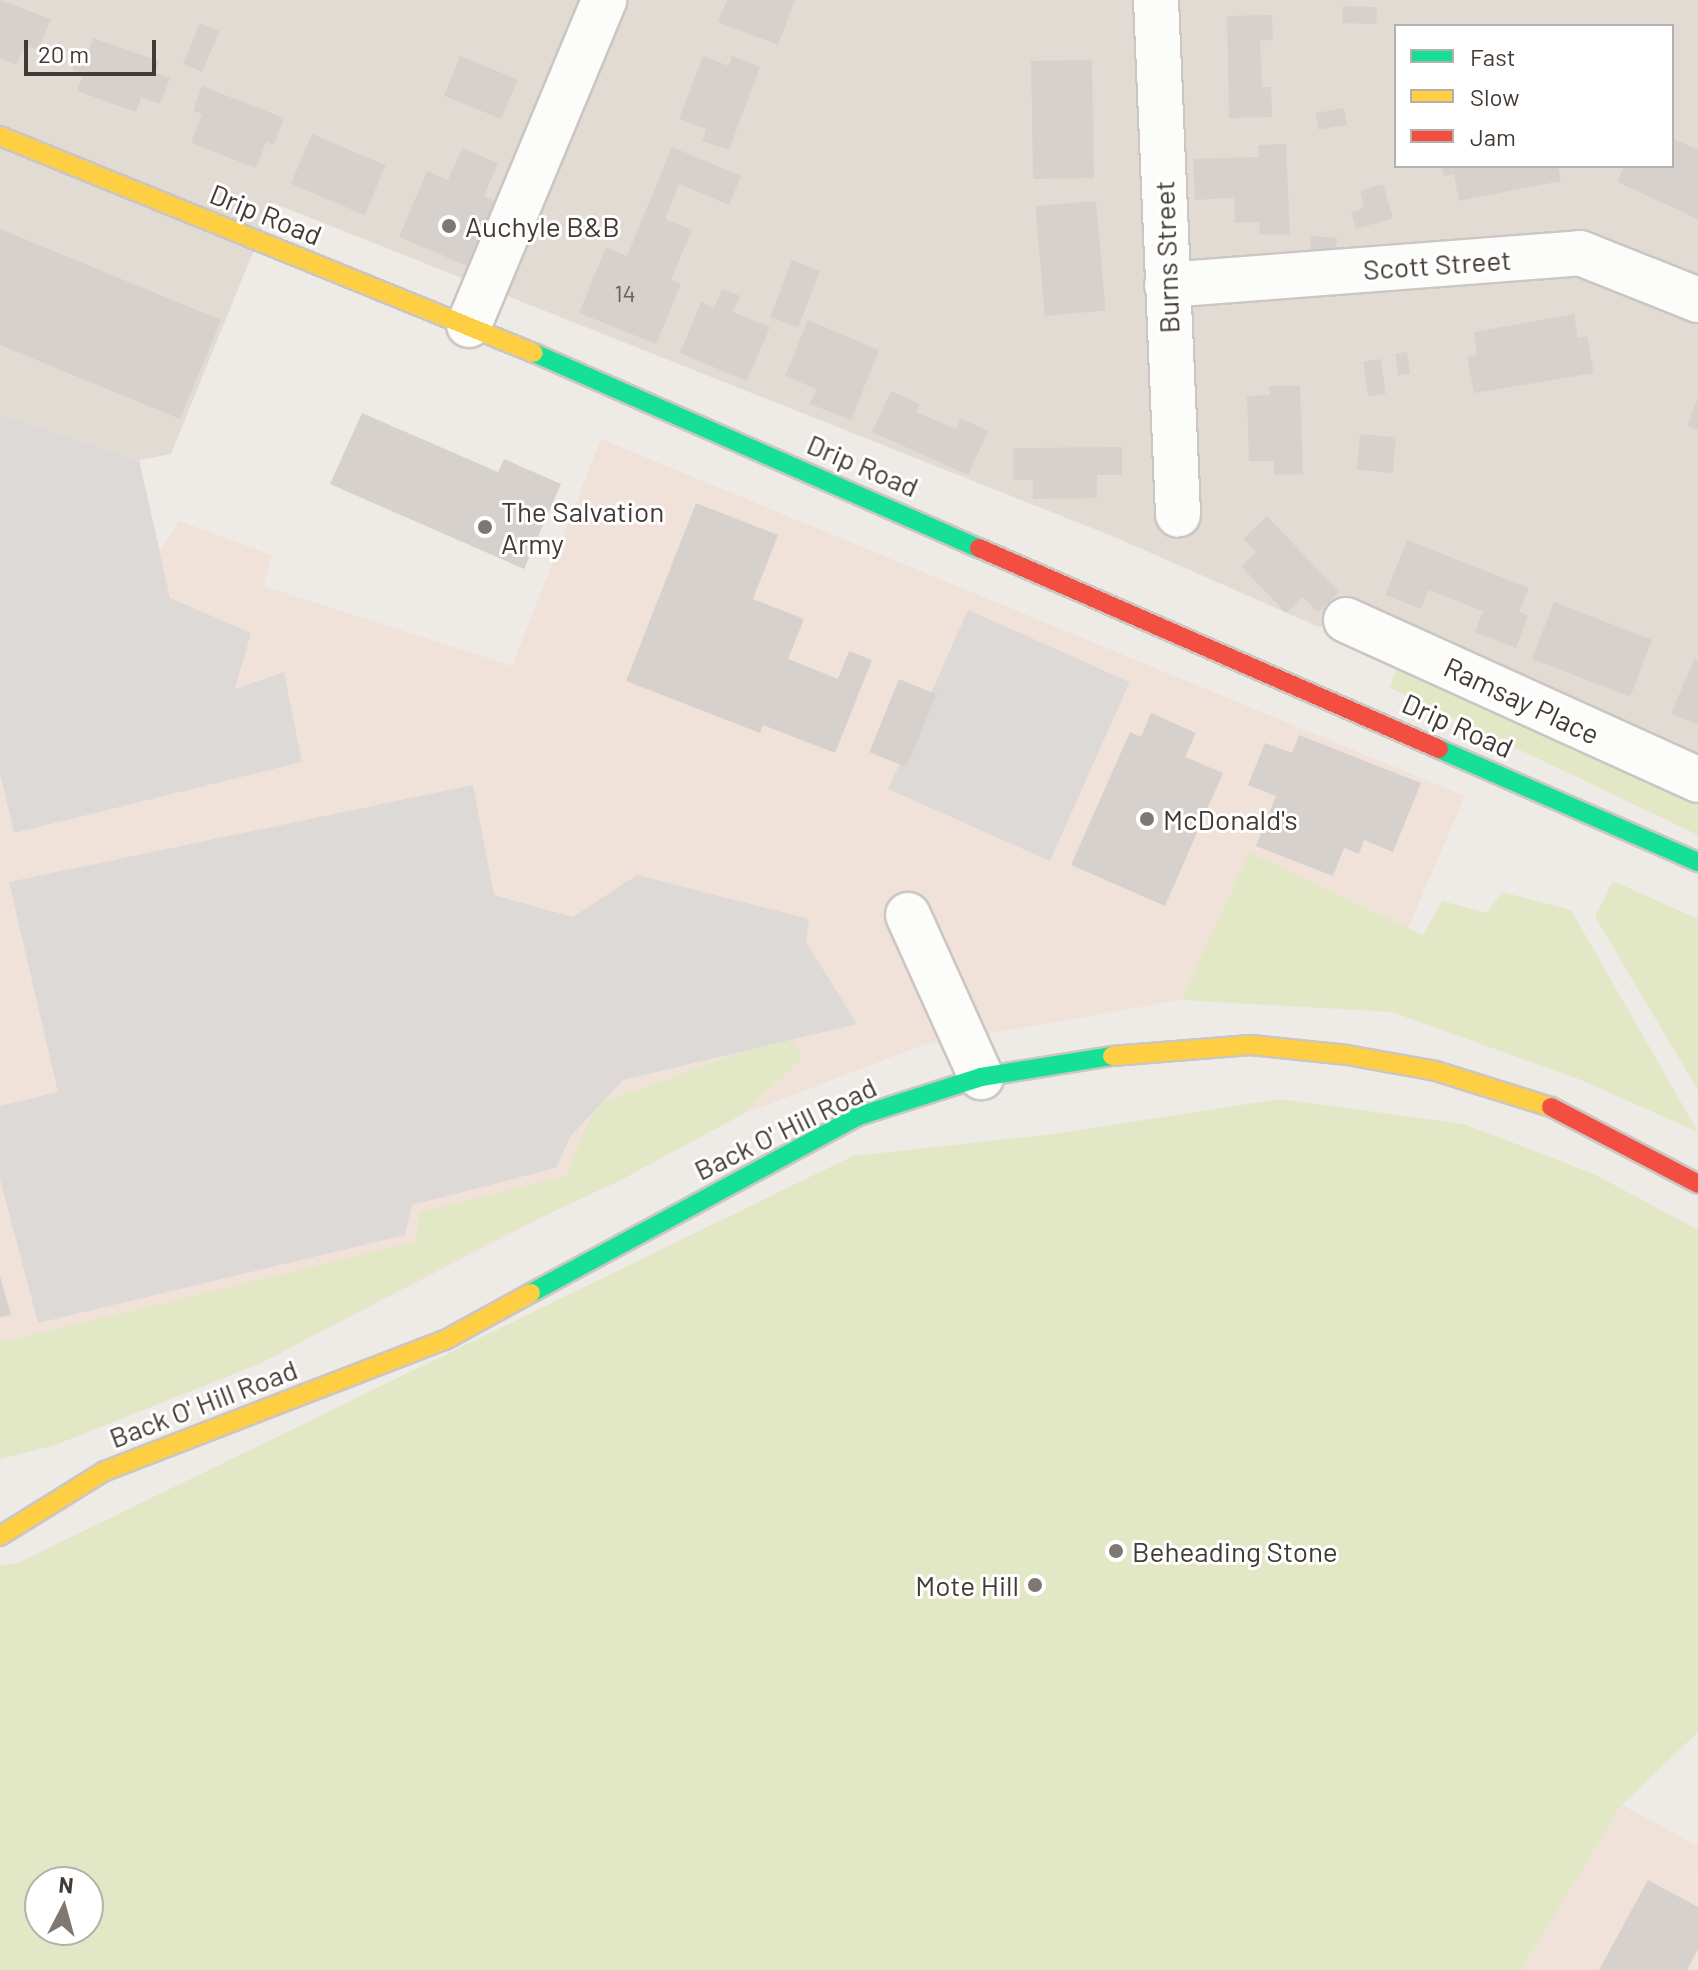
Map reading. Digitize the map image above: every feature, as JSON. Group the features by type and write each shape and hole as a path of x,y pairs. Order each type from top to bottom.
{"street":[{"path":"469,325 604,0"},
{"name":"Burns Street","path":"1156,0 1178,515"},
{"name":"Drip Road","path":"0,136 469,325 1698,862"},
{"name":"Scott Street","path":"1167,285 1580,253 1698,300"},
{"name":"Ramsay Place","path":"1346,620 1698,780"},
{"path":"908,915 981,1077"},
{"name":"Back O' Hill Road","path":"0,1536 105,1471 445,1340 859,1116 981,1077 1161,1050 1251,1045 1347,1055 1436,1071 1537,1100 1695,1179"}],"shaded area":[{"path":"0,0 1698,0 1698,759 1366,617 1319,627 1112,536 273,203 171,454 139,460 0,414"},
{"path":"0,414 139,460 160,551 179,521 272,555 264,586 512,666 601,439 1465,796 1408,928 1249,852 1181,1000 923,1045 743,1114 261,1363 55,1445 0,1450"},
{"path":"0,414 139,460 170,598 251,633 235,689 284,672 302,762 14,833 0,773"},
{"path":"968,610 1130,682 1050,861 888,789"},
{"path":"473,785 494,895 573,917 637,875 809,919 806,942 857,1024 623,1080 570,1137 556,1168 412,1205 405,1235 38,1323 0,1179 0,1106 58,1092 9,882"},
{"path":"1622,1805 1698,1846 1697,1970 1521,1970"}],"green space":[{"path":"1396,669 1698,789 1698,835 1390,688"},
{"path":"1249,852 1423,935 1442,901 1487,913 1502,892 1571,910 1698,1132 1581,1080 1392,1012 1181,1000"},
{"path":"1613,881 1698,919 1698,1090 1595,917"},
{"path":"787,1036 804,1056 743,1114 621,1180 493,1240 261,1363 55,1445 0,1459 0,1343 416,1241 419,1212 565,1176 597,1104"},
{"path":"1280,1099 1464,1124 1594,1174 1698,1230 1698,1732 1622,1805 1521,1970 0,1970 0,1566 20,1562 853,1156 1053,1134"}],"building":[{"path":"0,0 51,19 38,50 25,45 16,65 0,58"},
{"path":"727,0 795,0 778,45 718,22"},
{"path":"1343,6 1377,7 1376,24 1342,23"},
{"path":"1272,15 1273,40 1260,41 1262,87 1271,87 1272,117 1229,118 1227,16"},
{"path":"200,23 219,31 202,72 183,64"},
{"path":"93,38 159,61 155,72 170,78 160,104 141,97 136,112 77,91 83,74 72,69 79,49 89,52"},
{"path":"460,56 517,79 501,119 444,96"},
{"path":"703,56 729,66 732,56 760,67 729,150 702,141 706,129 679,119"},
{"path":"1092,60 1094,178 1033,179 1031,61"},
{"path":"202,86 284,118 274,145 266,142 256,168 191,143 202,114 193,111"},
{"path":"1344,108 1347,125 1318,130 1315,113"},
{"path":"312,134 386,165 365,215 291,184"},
{"path":"1674,139 1698,150 1698,219 1617,182 1623,168 1674,168"},
{"path":"1286,144 1290,234 1260,235 1259,222 1235,223 1234,198 1195,200 1193,159 1259,157 1258,145"},
{"path":"672,147 741,176 729,205 679,184 665,219 692,230 671,280 681,284 656,344 579,313 606,247 627,256"},
{"path":"462,148 498,163 484,196 497,202 470,267 399,237 427,171 448,180"},
{"path":"1442,168 1558,168 1561,181 1459,201 1454,174 1444,176"},
{"path":"1383,184 1393,218 1356,229 1351,212 1364,208 1360,191"},
{"path":"1096,201 1106,311 1045,316 1035,206"},
{"path":"0,229 221,320 180,419 0,345"},
{"path":"1311,236 1337,238 1336,252 1310,250"},
{"path":"792,260 820,271 798,328 770,317"},
{"path":"722,289 740,296 733,312 770,327 747,381 680,353 701,302 714,308"},
{"path":"1574,314 1578,338 1587,336 1594,373 1474,393 1467,357 1477,355 1474,332"},
{"path":"808,320 879,350 851,420 810,404 816,389 785,376"},
{"path":"1407,352 1410,374 1398,375 1395,354"},
{"path":"1381,359 1386,394 1368,396 1363,362"},
{"path":"1300,385 1303,474 1274,475 1274,461 1249,461 1247,396 1270,395 1269,386"},
{"path":"891,391 920,404 916,412 956,429 961,418 988,431 968,475 872,432"},
{"path":"1698,397 1698,430 1687,426"},
{"name":"The Salvation Army","path":"362,413 498,472 504,459 561,484 524,569 330,484"},
{"path":"1360,434 1396,437 1393,473 1357,470"},
{"path":"1122,447 1122,475 1097,475 1097,498 1033,499 1033,480 1013,480 1013,448"},
{"path":"696,503 778,535 753,599 804,619 788,659 838,679 849,651 872,660 835,753 763,725 760,733 626,681"},
{"path":"1267,516 1339,592 1318,612 1303,597 1286,613 1241,566 1256,552 1243,539"},
{"path":"1407,540 1529,588 1519,612 1528,615 1516,648 1475,632 1483,611 1428,590 1421,609 1385,595"},
{"path":"1554,602 1652,640 1630,697 1532,659"},
{"path":"1694,659 1698,661 1698,724 1671,714"},
{"path":"899,679 936,694 906,767 869,752"},
{"name":"McDonald's","path":"1151,713 1196,733 1185,757 1223,773 1165,906 1071,865 1130,732 1141,737"},
{"path":"1299,735 1421,783 1393,852 1364,840 1359,854 1344,848 1333,876 1256,846 1276,796 1248,785 1265,743 1292,753"},
{"path":"0,1276 11,1315 0,1317"},
{"path":"1648,1880 1698,1907 1698,1949 1687,1970 1599,1970"}],"traffic: fast":[{"path":"534,353 979,548"},
{"path":"1439,749 1698,862"},
{"path":"531,1293 859,1116 981,1077 1112,1056"}],"traffic: slow":[{"path":"0,136 534,353"},
{"path":"1112,1056 1251,1045 1347,1055 1436,1071 1551,1107"},
{"path":"0,1536 105,1471 445,1340 531,1293"}],"traffic: jam":[{"path":"979,548 1439,749"},
{"path":"1551,1107 1698,1184"}],"place":[{"name":"Auchyle B&B","path":"449,226"},
{"name":"The Salvation Army","path":"485,527"},
{"name":"McDonald's","path":"1147,819"},
{"name":"Beheading Stone","path":"1116,1551"},
{"name":"Mote Hill","path":"1035,1585"}]}
